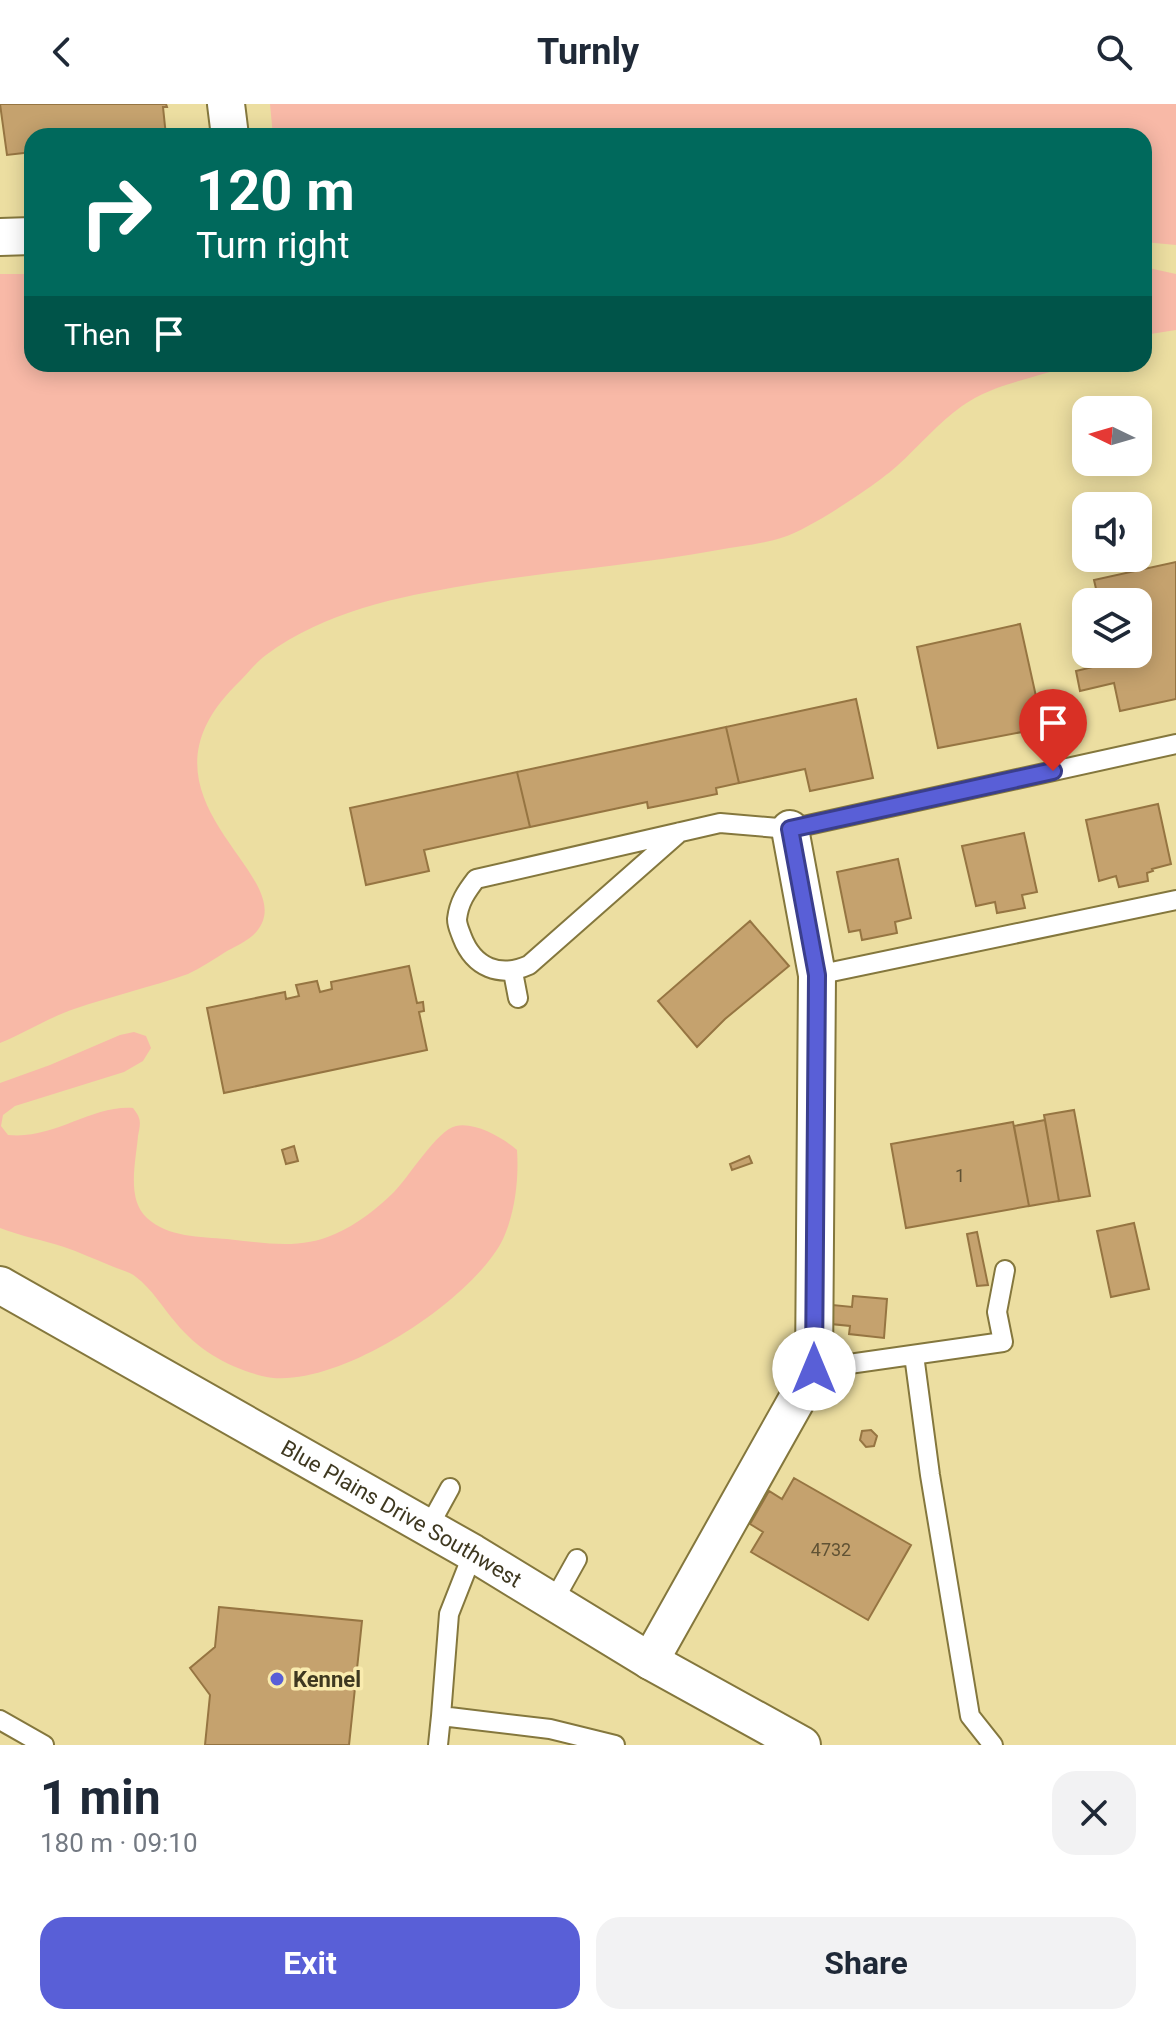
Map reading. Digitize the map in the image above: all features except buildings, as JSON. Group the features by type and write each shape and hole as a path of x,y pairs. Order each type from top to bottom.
{"street":[{"path":"226,104 229,128"},
{"path":"0,237 24,236"},
{"path":"650,1661 814,1369 817,975 790,829"},
{"name":"Blue Plains Drive Southwest","path":"0,1285 473,1553 650,1661 802,1745"}],"lane":[{"path":"680,832 529,965 513,972 492,969 469,954 457,923 462,898 476,879 680,832 720,823 790,829 1176,744"},
{"path":"817,975 1176,900"},
{"path":"513,972 518,998"},
{"path":"814,1369 1003,1342 997,1312 1005,1270"},
{"path":"914,1355 930,1475 970,1716 993,1745"},
{"path":"428,1528 450,1488"},
{"path":"438,1745 449,1614 473,1553"},
{"path":"553,1602 577,1559"},
{"path":"441,1716 550,1729 615,1745"},
{"path":"0,1720 44,1745"}],"shaded area":[{"path":"270,104 1176,104 1176,245 1152,243 1152,128 272,128"},
{"path":"1152,269 1176,274 1176,330 1152,334"},
{"path":"0,274 24,274 24,372 1049,372 988,391 962,406 874,484 826,516 784,537 687,555 499,580 415,595 363,608 313,627 289,640 262,659 235,686 205,727 197,764 204,799 257,885 265,909 257,931 188,974 74,1009 0,1043"},
{"path":"134,1032 146,1036 151,1048 143,1061 124,1072 15,1106 3,1115 1,1126 8,1135 25,1135 57,1128 102,1112 133,1108 140,1122 134,1190 136,1201 147,1218 164,1229 185,1235 296,1244 322,1239 351,1226 394,1192 448,1129 472,1126 497,1136 517,1150 515,1196 503,1239 487,1263 432,1314 361,1357 325,1371 291,1378 262,1376 214,1356 185,1333 147,1287 133,1275 70,1249 0,1228 0,1083"}],"place":[{"name":"Kennel","path":"277,1679"}],"route":[{"path":"814,1369 817,975 790,829 1053,771"}]}
